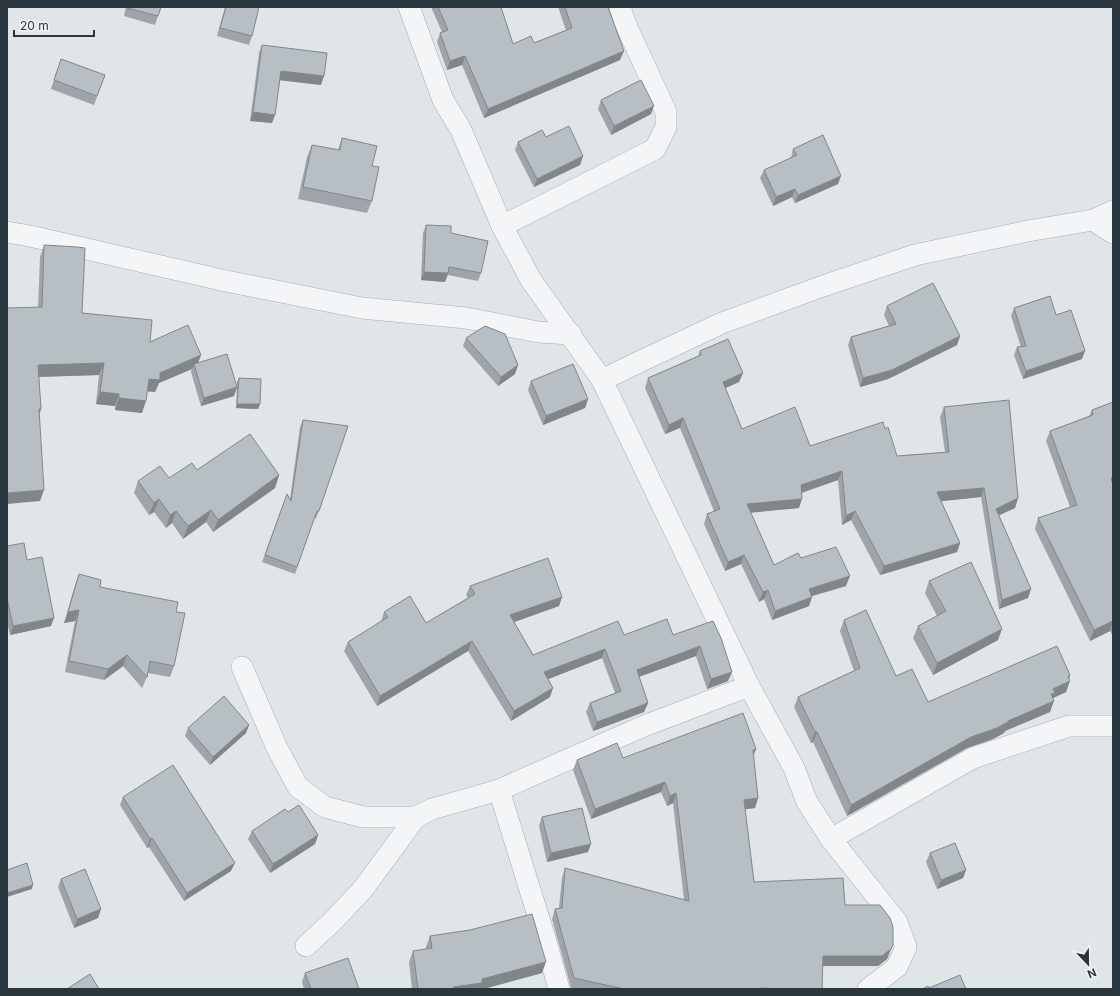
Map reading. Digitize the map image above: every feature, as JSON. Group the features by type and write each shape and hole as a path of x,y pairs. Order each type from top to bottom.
{"street":[{"path":"409,7 444,100 461,130 502,226 531,280 571,334 602,380 749,686 794,768 807,802 832,839 896,922 906,947 897,967 868,989"},
{"path":"502,226 655,149 666,127 666,112 625,23 620,7"},
{"path":"602,380 722,324 823,286 915,255 1028,231 1093,220 1113,212"},
{"path":"1093,220 1113,233"},
{"path":"7,232 226,281 362,308 466,318 538,332 571,334"},
{"path":"242,667 277,748 298,787 325,807 363,817 416,818"},
{"path":"306,946 332,922 363,889 416,818 432,809 500,790 644,726 749,686"},
{"path":"832,839 973,758 1069,726 1113,726"},
{"path":"500,790 559,989"}],"building":[{"path":"127,7 161,7 158,16"},
{"path":"226,7 259,7 252,36 220,28"},
{"path":"438,7 501,7 513,44 531,36 534,43 572,28 565,7 608,7 624,51 488,109 465,56 450,61 440,33 448,30"},
{"path":"262,45 327,53 324,76 281,71 275,115 253,112"},
{"path":"61,59 105,75 97,96 54,80"},
{"path":"641,80 654,106 614,126 601,100"},
{"path":"569,126 583,156 537,179 518,142 542,130 546,137"},
{"path":"823,135 841,176 798,195 795,189 776,197 764,170 797,155 793,149"},
{"path":"342,138 377,146 372,166 379,167 372,201 303,187 312,145 340,150"},
{"path":"426,225 451,226 451,233 488,241 481,273 449,267 448,273 424,272"},
{"path":"44,245 85,248 82,313 152,320 150,342 188,325 201,355 160,373 160,380 149,379 146,401 119,398 119,394 100,392 104,363 38,365 44,490 7,493 7,308 42,307"},
{"path":"933,283 960,336 892,370 863,378 851,337 896,324 887,306"},
{"path":"1050,296 1056,315 1071,310 1085,351 1026,371 1017,347 1026,346 1014,308"},
{"path":"485,326 505,334 518,365 501,377 466,338"},
{"path":"728,339 743,373 723,382 742,429 795,407 810,446 883,422 885,429 888,427 897,456 949,452 944,407 1009,400 1018,498 996,509 1031,589 1002,600 984,488 937,492 960,543 884,566 855,511 846,516 842,471 801,485 802,499 747,504 774,565 798,553 801,558 836,547 850,576 809,589 812,597 775,611 768,590 763,592 744,555 728,562 707,514 720,509 683,418 669,425 648,378 701,355 700,351"},
{"path":"227,354 237,387 204,398 194,364"},
{"path":"573,364 588,399 546,416 531,381"},
{"path":"239,378 261,379 260,404 237,404"},
{"path":"1113,402 1113,478 1111,478 1113,485 1113,621 1094,630 1038,518 1077,505 1050,431 1093,415 1092,410"},
{"path":"303,420 348,426 319,511 317,511 297,567 265,555 287,494 291,501"},
{"path":"250,434 279,475 218,520 211,510 188,526 176,511 170,515 159,499 154,503 138,481 160,466 169,478 192,463 197,470"},
{"path":"24,543 27,560 42,557 54,618 13,626 7,598 7,546"},
{"path":"548,558 562,597 510,615 533,655 618,621 624,635 667,619 673,635 713,621 721,638 732,672 711,679 700,646 637,670 648,703 597,722 590,703 621,691 605,649 544,672 553,688 514,711 472,641 380,696 348,642 388,617 384,612 410,596 426,623 475,594 470,586"},
{"path":"971,562 1002,629 937,663 918,626 946,611 929,581"},
{"path":"79,574 101,580 100,587 178,602 176,612 185,613 174,666 150,661 147,677 127,655 108,669 69,661 79,610 68,612"},
{"path":"866,610 896,676 912,669 928,702 1057,646 1070,675 1068,676 1070,681 1053,689 1055,693 1051,694 1054,701 1008,721 997,728 971,737 851,805 817,732 815,732 798,697 860,668 844,620"},
{"path":"224,696 249,725 213,757 188,728"},
{"path":"743,713 756,749 753,750 758,798 744,800 754,882 843,878 845,905 880,905 890,918 893,927 893,944 891,949 882,956 823,956 822,989 624,989 574,978 555,909 562,908 565,868 689,901 676,793 670,796 665,782 595,809 577,760 617,743 623,758"},
{"path":"173,765 235,863 187,893 152,838 150,839 123,797"},
{"path":"299,805 318,835 273,864 252,831 285,809 288,812"},
{"path":"582,808 591,844 551,853 542,817"},
{"path":"955,843 966,870 941,880 930,853"},
{"path":"27,863 33,885 7,893 7,870"},
{"path":"85,869 101,909 77,919 61,879"},
{"path":"532,914 546,962 482,979 482,983 453,987 453,989 418,989 413,951 432,948 430,936 470,930"},
{"path":"348,958 359,989 311,989 305,973"},
{"path":"90,974 99,989 67,989"},
{"path":"960,975 966,989 922,989 928,986 929,988"}]}
